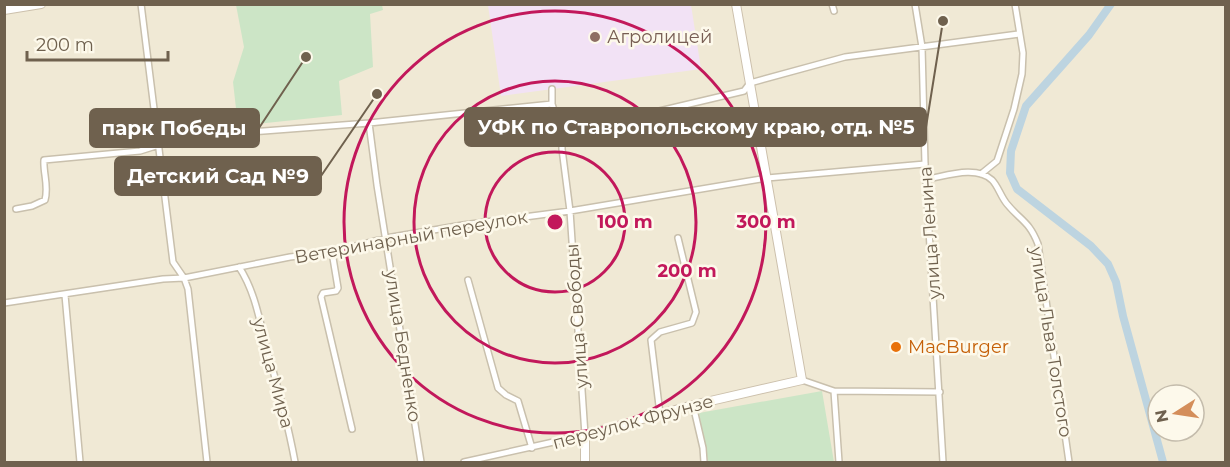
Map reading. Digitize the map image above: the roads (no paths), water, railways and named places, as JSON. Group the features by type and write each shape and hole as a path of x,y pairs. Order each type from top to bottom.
{"main road":[{"path":"4,10 41,4"},
{"path":"736,5 802,380"},
{"name":"переулок Фрунзе","path":"585,435 693,405 802,380"},
{"name":"улица Свободы","path":"585,435 585,462"}],"street":[{"path":"141,4 173,262 188,289 207,462"},
{"name":"улица Ленина","path":"915,4 922,47 925,164 928,179 943,462"},
{"path":"928,179 970,173 981,174 997,162 1023,74 1024,59 1015,4"},
{"path":"562,134 744,92 750,83 845,57 1019,34"},
{"path":"16,209 32,206 45,200 44,160 140,151 184,137 369,123 552,104 552,89"},
{"name":"улица Свободы","path":"552,104 562,134 570,211 585,435"},
{"name":"улица Бедненко","path":"369,123 421,462"},
{"name":"Ветеринарный переулок","path":"4,303 163,279 184,279 290,257 332,252 386,238 570,211 767,178 925,164"},
{"name":"улица Льва Толстого","path":"981,174 992,180 1006,203 1032,228 1038,244 1069,462"},
{"path":"660,414 651,340 660,332 692,323 696,312 678,238"},
{"path":"332,252 338,288 321,297 352,429"},
{"name":"улица Мира","path":"240,267 248,285 278,385 295,462"},
{"path":"468,280 498,388 518,401 532,448"},
{"path":"65,295 80,462"},
{"path":"802,380 834,391 940,392"},
{"path":"834,391 839,462"},
{"path":"693,405 704,462"},
{"name":"переулок Фрунзе","path":"464,462 492,460 585,435"}],"waterway":[{"path":"1111,4 1089,35 1026,106 1011,151 1010,173 1017,189 1091,246 1108,264 1116,282 1123,316 1163,462"}],"place":[{"name":"УФК по Ставропольскому краю, отд. №5","path":"943,21"},
{"name":"Агролицей","path":"595,37"},
{"name":"парк Победы","path":"306,57"},
{"name":"Детский Сад №9","path":"377,94"},
{"name":"MacBurger","path":"896,347"}]}
